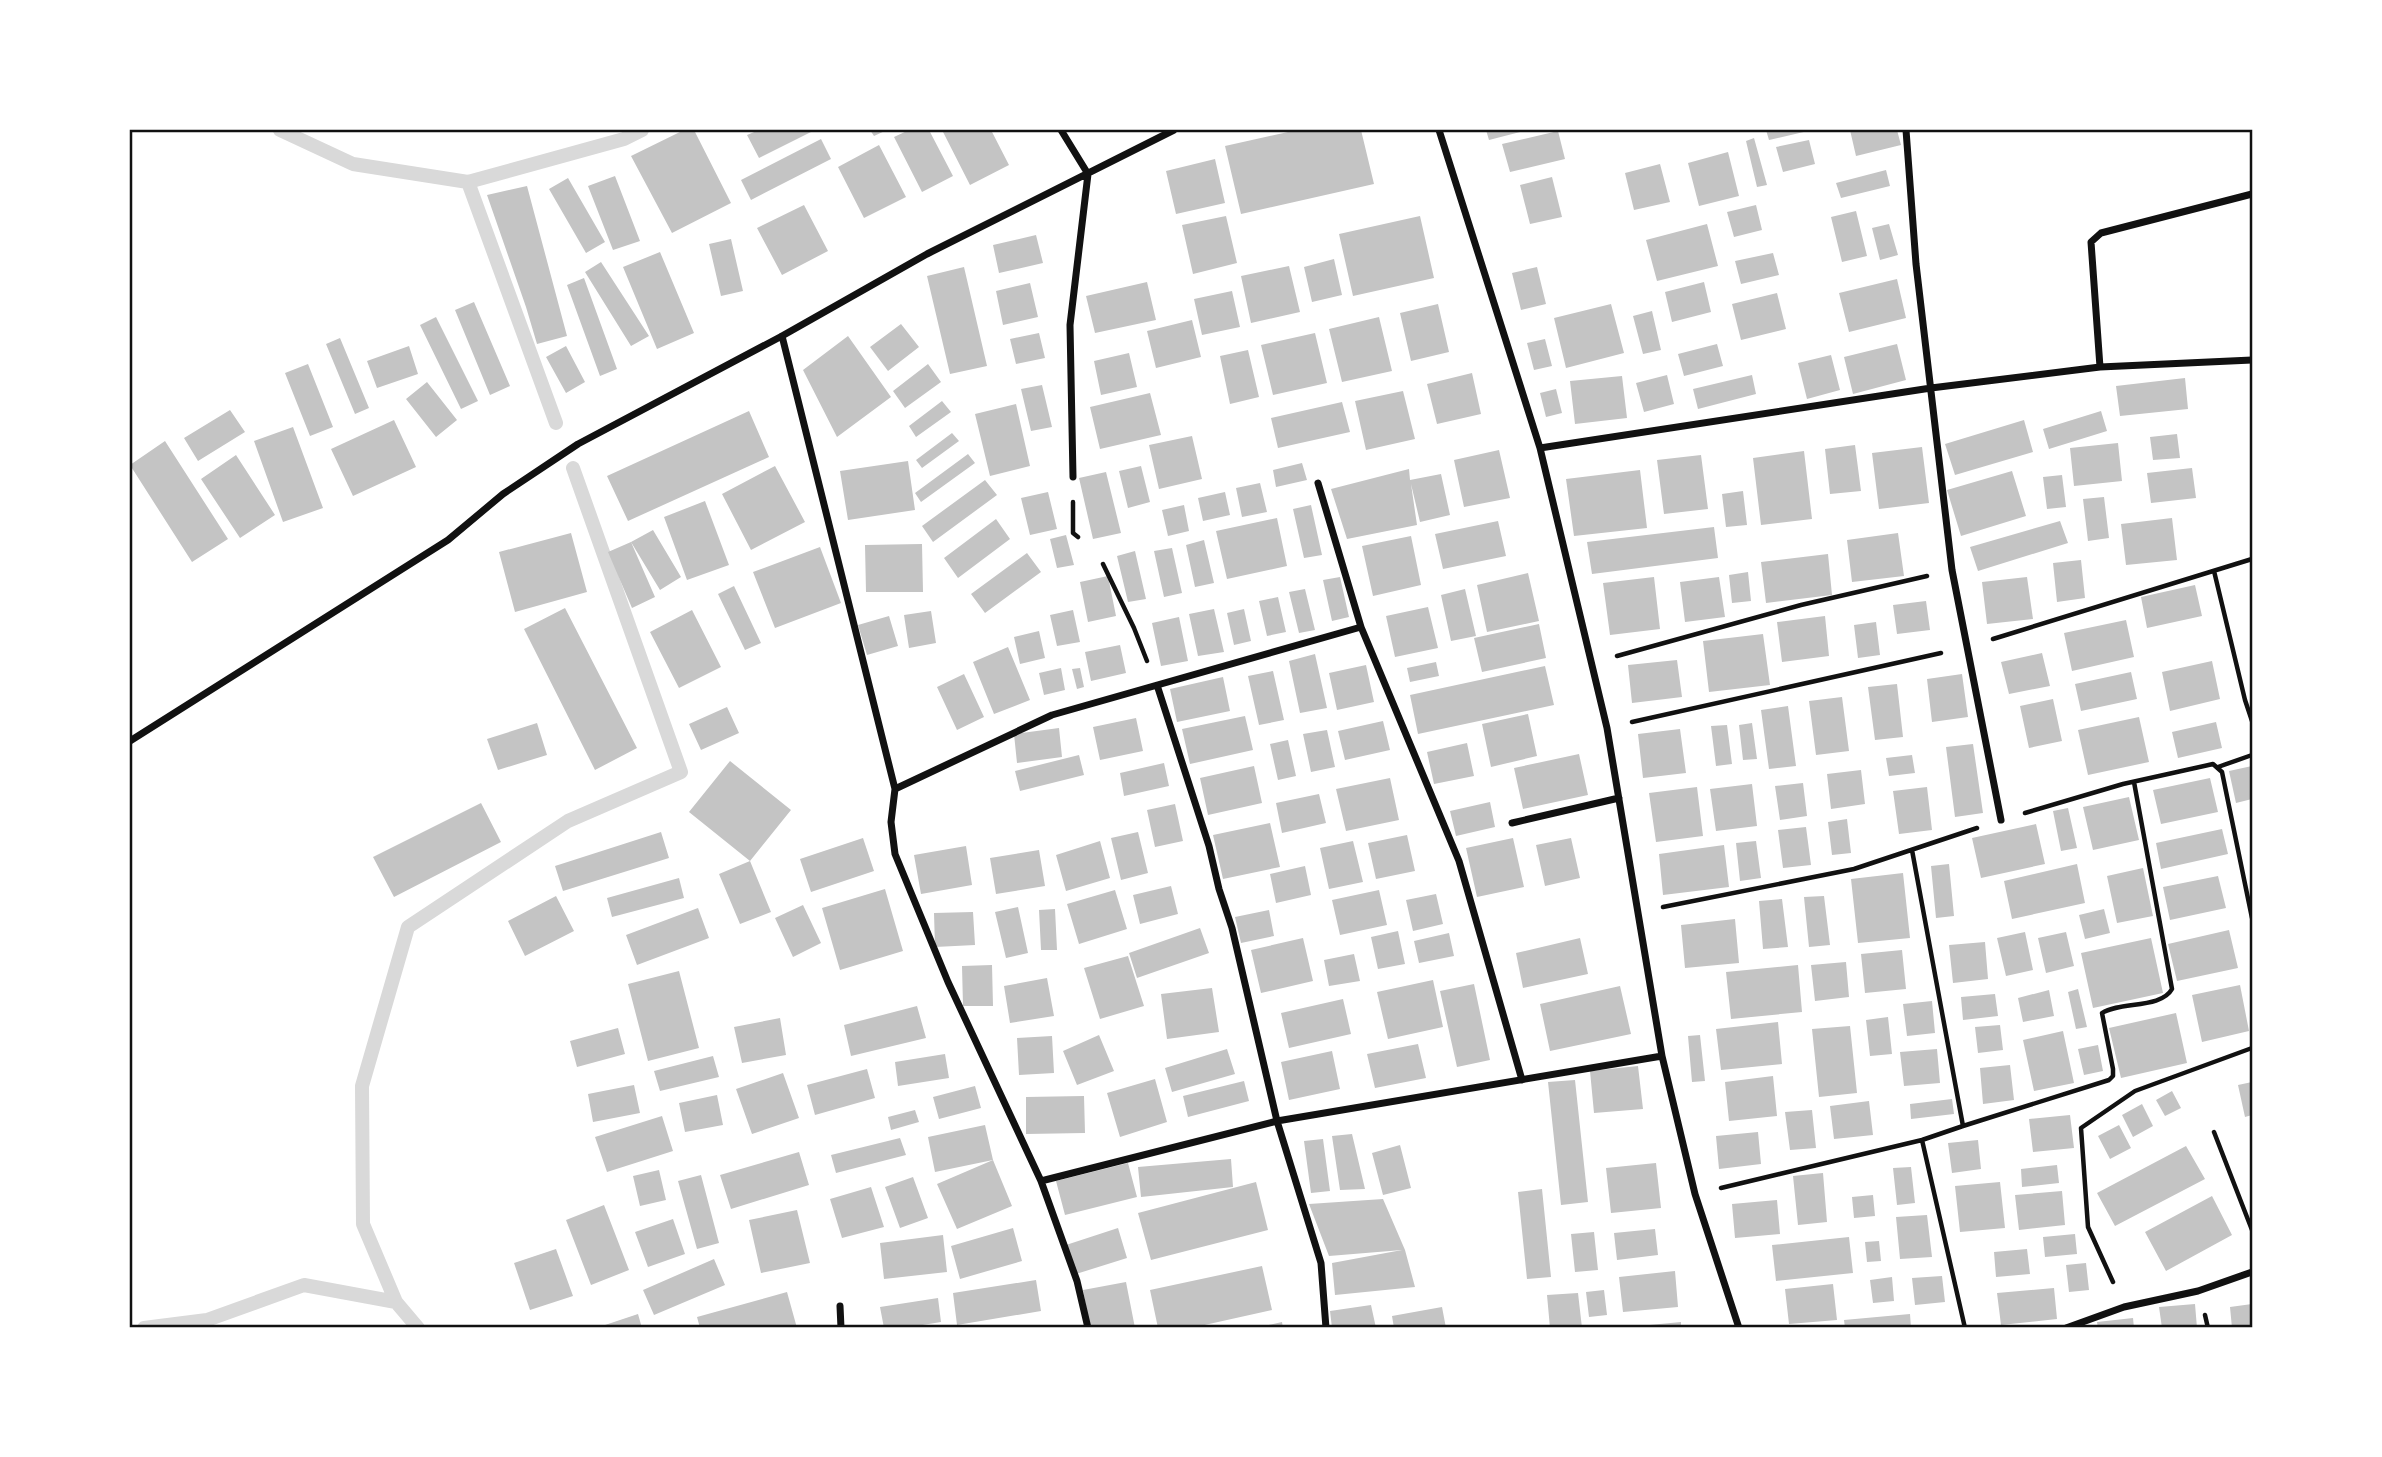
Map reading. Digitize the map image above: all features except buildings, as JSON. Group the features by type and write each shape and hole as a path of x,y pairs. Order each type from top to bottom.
{"street":[{"path":"1061,130 1087,174 1070,325 1073,477"},
{"path":"130,741 448,540 503,494 578,444 782,336 927,254 1174,130"},
{"path":"1439,130 1540,448 1607,728 1662,1056 1695,1194 1739,1328"},
{"path":"1906,130 1916,264 1952,570 2001,820"},
{"path":"2100,368 2091,242 2101,233 2252,194"},
{"path":"782,336 895,789 891,822 895,854 948,982 1041,1181 1077,1280 1088,1328"},
{"path":"1540,448 1931,388 2100,368 2252,360"},
{"path":"1318,483 1361,627 1459,861 1522,1080"},
{"path":"895,789 1052,715 1361,627"},
{"path":"1157,685 1209,846 1232,928 1278,1121 1321,1263 1326,1328"},
{"path":"1513,822 1619,797"},
{"path":"1041,1181 1278,1121 1662,1056"},
{"path":"2066,1328 2124,1307 2198,1291 2252,1272"},
{"path":"840,1306 841,1328"}],"path":[{"path":"1073,477 1073,533 1077,537"},
{"path":"1607,728 1965,647 2252,559"},
{"path":"1103,564 1134,628 1157,685"},
{"path":"1592,663 1801,605 1952,570"},
{"path":"2214,570 2252,721"},
{"path":"2218,767 2252,755"},
{"path":"1639,912 1854,869 2001,820 2134,782 2213,764 2222,772 2252,918"},
{"path":"1695,1194 1922,1140 2109,1080 2113,1076 2113,1069 2102,1013 2164,999 2172,989 2134,782"},
{"path":"1912,850 1963,1126"},
{"path":"2124,1307 2088,1227 2081,1128 2134,1091 2252,1048"},
{"path":"2214,1132 2252,1230"},
{"path":"1922,1140 1965,1328"}],"waterway":[{"path":"280,130 353,164 468,182 624,139 642,130"},
{"path":"468,182 556,423"},
{"path":"396,1302 363,1224 362,1086 408,927 568,821 681,772 573,468"},
{"path":"144,1328 207,1320 304,1285 396,1302 418,1328"}]}
